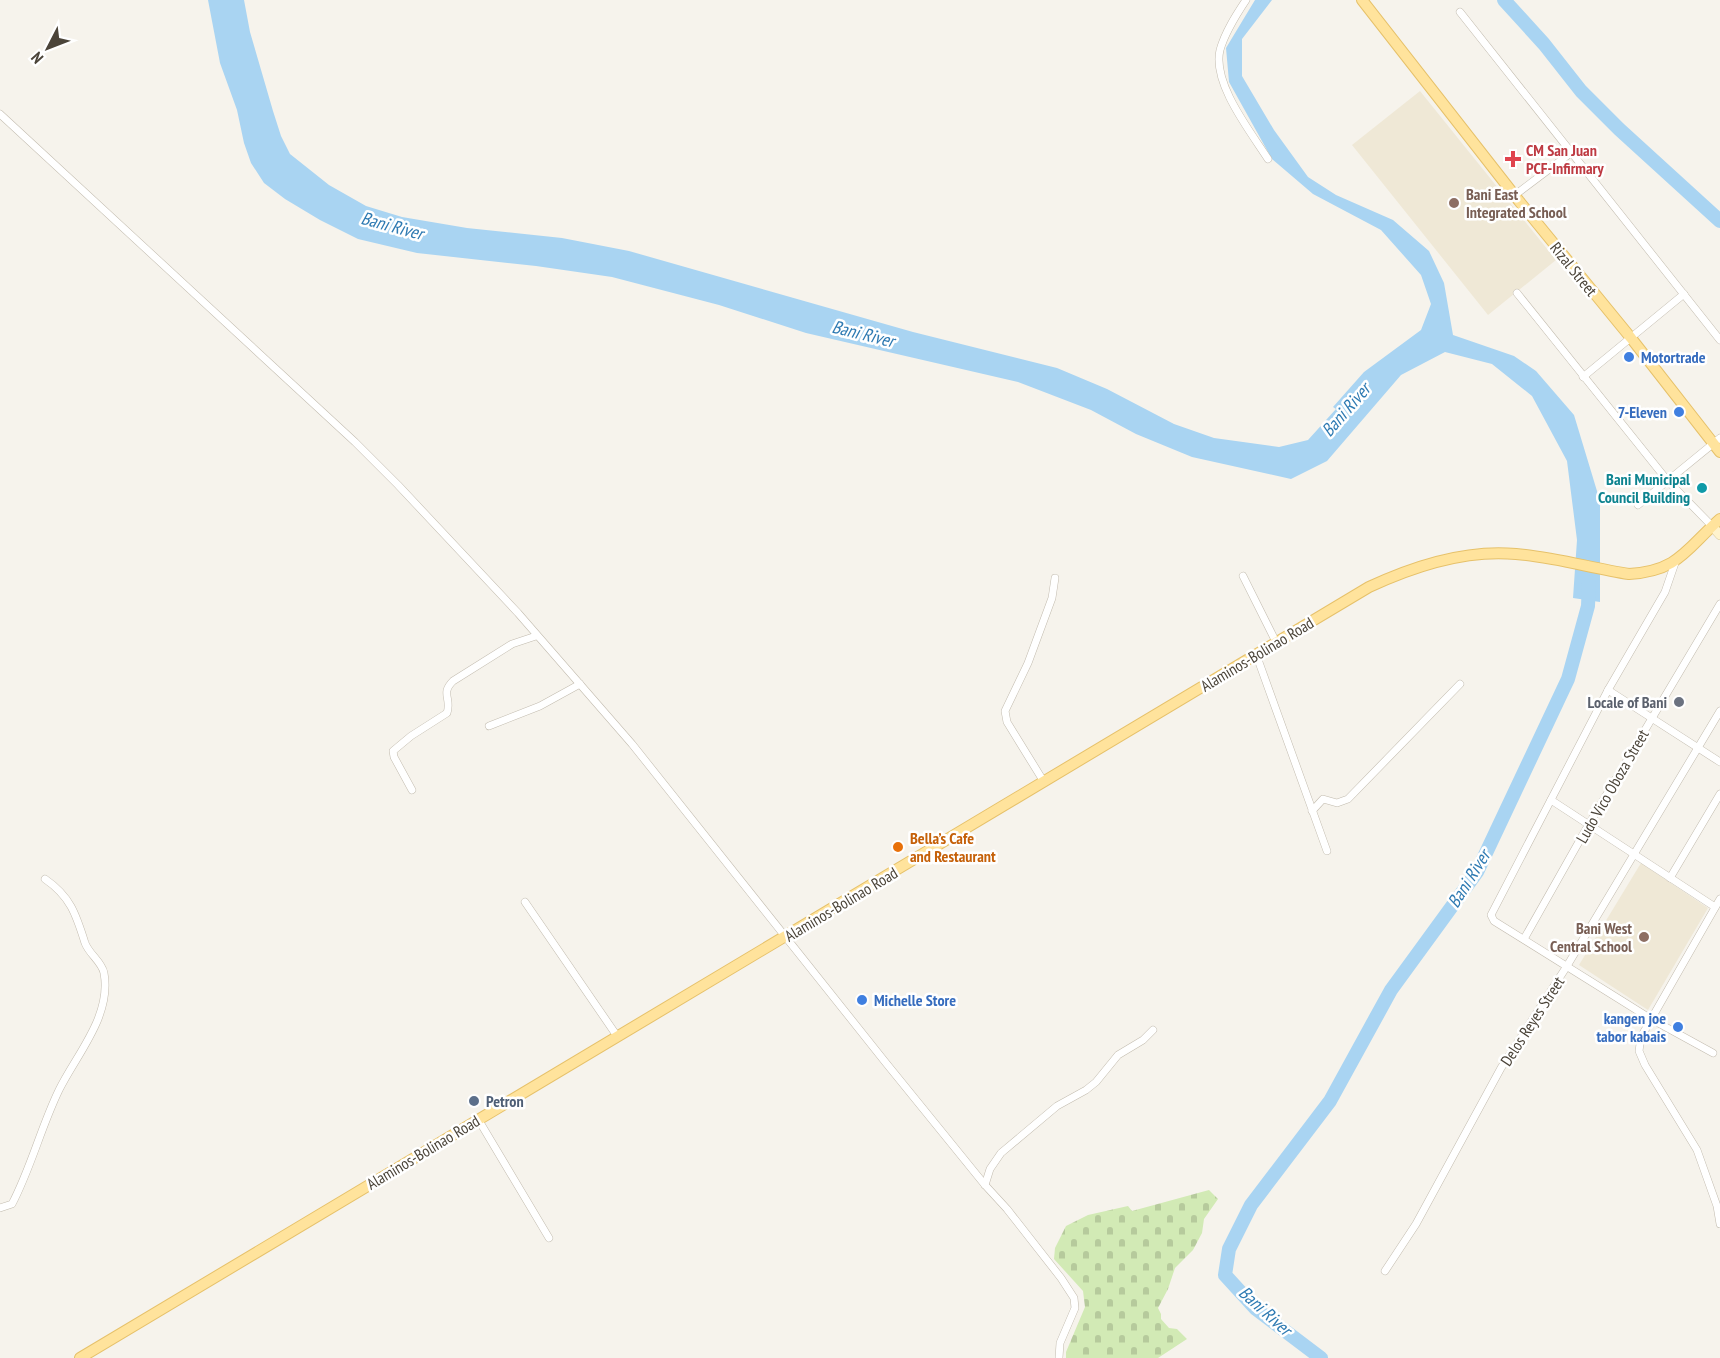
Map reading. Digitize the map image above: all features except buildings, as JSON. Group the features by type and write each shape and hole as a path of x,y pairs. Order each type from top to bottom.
{"main road":[{"name":"Rizal Street","path":"1362,0 1515,195 1718,444"},
{"name":"Alaminos-Bolinao Road","path":"80,1358 1369,587 1405,570 1474,555 1514,553 1629,574 1660,570 1675,563 1716,522"}],"street":[{"path":"1246,0 1224,39 1220,51 1219,71 1224,88 1268,159"},
{"path":"1460,12 1720,339"},
{"path":"0,114 355,442 406,493 632,744 1061,1278 1074,1298 1074,1308 1060,1343 1059,1358"},
{"path":"1515,195 1572,152"},
{"path":"1517,293 1667,480 1716,522 1720,535"},
{"path":"1583,377 1684,294"},
{"path":"1638,505 1667,480 1718,444"},
{"path":"1675,563 1665,592 1608,690 1491,915 1494,921 1651,1019 1713,1053"},
{"path":"1243,576 1276,642"},
{"path":"1044,782 1005,715 1028,663 1052,598 1055,578"},
{"name":"Ludo Vico Oboza Street","path":"1524,939 1589,824 1720,604"},
{"path":"412,790 393,751 411,736 447,713 450,705 445,693 446,687 453,681 512,644 536,636"},
{"path":"1256,654 1327,851"},
{"path":"489,726 540,706 580,684"},
{"path":"1312,811 1323,799 1336,803 1348,799 1460,684"},
{"path":"1608,690 1720,762"},
{"name":"Delos Reyes Street","path":"1385,1271 1416,1224 1501,1068 1567,966 1720,711"},
{"path":"1670,878 1720,794"},
{"path":"1551,800 1634,852 1715,907"},
{"path":"0,1208 12,1204 21,1187 59,1090 99,1019 103,997 104,971 87,947 81,928 65,897 59,889 45,879"},
{"path":"1720,899 1641,1036 1639,1051 1644,1065 1697,1150 1717,1206 1720,1224"},
{"path":"525,902 617,1036"},
{"path":"985,1185 990,1169 1000,1153 1057,1106 1091,1086 1118,1055 1143,1040 1153,1029"},
{"path":"477,1119 549,1238"}],"shaded area":[{"name":"Bani East Integrated School","path":"1420,91 1556,260 1488,315 1352,145"},
{"name":"Bani West Central School","path":"1641,863 1708,908 1648,1010 1579,965"}],"green space":[{"path":"1209,1190 1218,1199 1204,1219 1202,1233 1193,1250 1175,1268 1158,1308 1161,1319 1169,1328 1177,1329 1187,1339 1158,1358 1066,1358 1066,1352 1085,1307 1083,1291 1054,1259 1055,1248 1066,1226 1088,1215 1128,1206 1132,1211"}],"water":[{"path":"208,0 244,0 250,32 273,111 290,154 329,185 366,206 402,217 467,228 562,238 629,251 913,332 1057,368 1107,389 1174,424 1214,438 1279,447 1308,440 1336,409 1333,407 1364,372 1421,330 1431,304 1421,275 1381,230 1313,194 1272,159 1229,82 1226,48 1255,0 1272,0 1242,39 1242,76 1274,130 1308,177 1336,195 1393,220 1429,251 1444,283 1453,335 1514,356 1536,371 1574,415 1600,501 1600,602 1573,598 1577,540 1567,461 1532,396 1492,364 1445,352 1401,375 1327,461 1291,479 1192,457 1136,434 1091,410 1018,382 806,333 719,305 612,277 417,253 358,239 285,199 264,183 251,163 237,110 220,63"}],"waterway":[{"path":"1504,0 1544,44 1581,91 1720,221"},
{"name":"Bani River","path":"1321,1358 1256,1309 1225,1275 1229,1249 1251,1205 1330,1101 1391,990 1477,872 1568,679 1588,606 1589,582"}],"place":[{"name":"CM San Juan PCF-Infirmary","path":"1513,159"},
{"name":"Bani East Integrated School","path":"1454,203"},
{"name":"Motortrade","path":"1629,357"},
{"name":"7-Eleven","path":"1679,412"},
{"name":"Bani Municipal Council Building","path":"1702,488"},
{"name":"Locale of Bani","path":"1679,702"},
{"name":"Bella’s Cafe and Restaurant","path":"898,847"},
{"name":"Bani West Central School","path":"1644,937"},
{"name":"Michelle Store","path":"862,1000"},
{"name":"kangen joe tabor kabais","path":"1678,1027"},
{"name":"Petron","path":"474,1101"}]}
